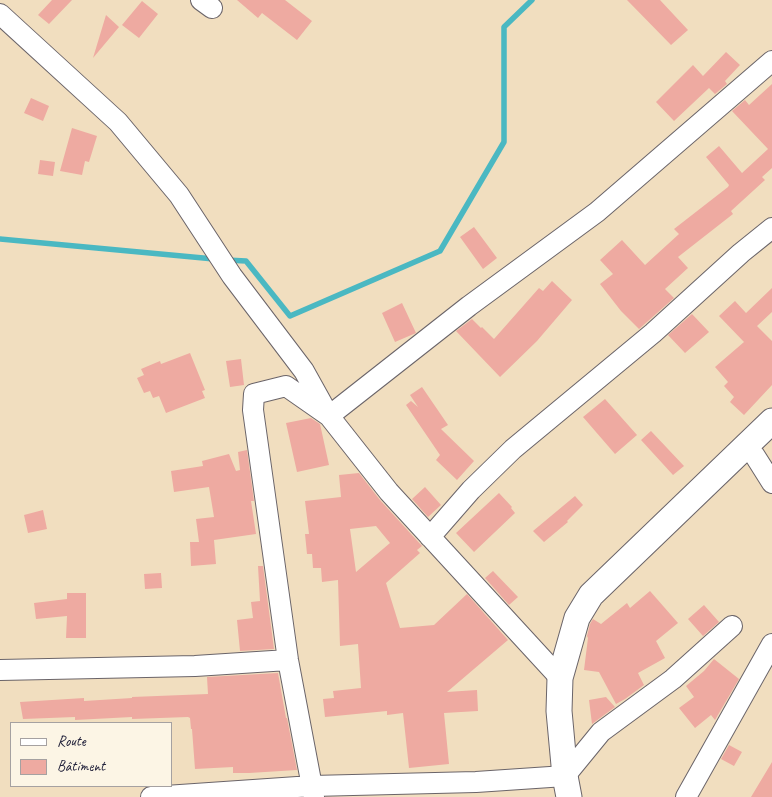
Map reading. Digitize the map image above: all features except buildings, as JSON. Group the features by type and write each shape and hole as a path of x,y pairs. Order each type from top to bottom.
{"street":[{"path":"0,14 118,122 179,195 232,276 304,371 329,416 389,492 560,678"},
{"path":"329,416 469,306 597,212 772,61"},
{"path":"430,537 471,490 513,448 653,333 772,228"},
{"path":"313,792 288,660 253,410 254,394 286,386 329,416"},
{"path":"567,786 559,711 560,678 577,618 591,595 772,421"},
{"path":"744,446 755,456 772,483"},
{"path":"567,786 601,732 673,679 732,626"},
{"path":"686,797 772,644"},
{"path":"0,670 195,666 288,660"},
{"path":"151,797 313,792 476,782 567,786"}],"waterway":[{"path":"226,260 246,261 290,316 440,251 504,142 504,27 532,0"},
{"path":"0,239 214,259"}]}
